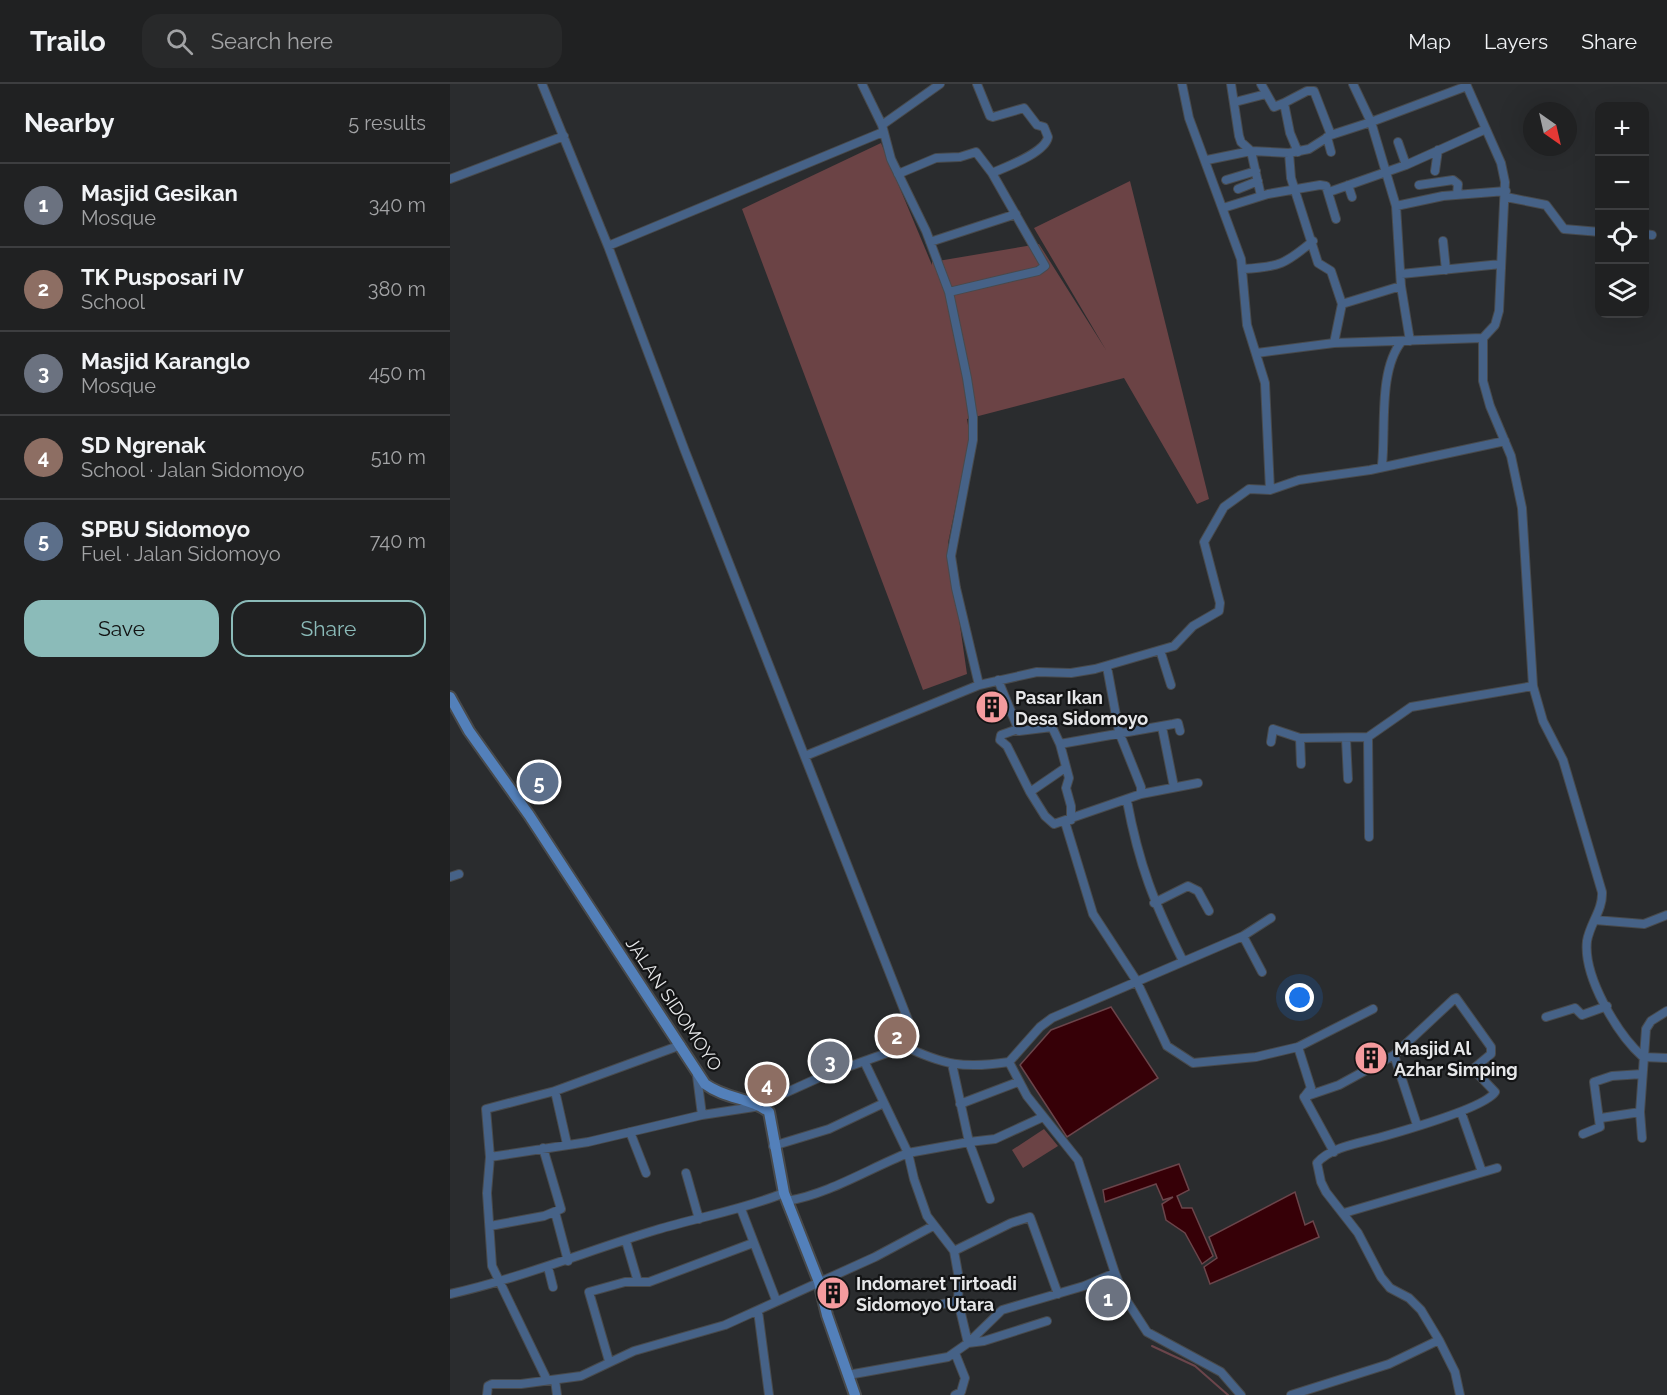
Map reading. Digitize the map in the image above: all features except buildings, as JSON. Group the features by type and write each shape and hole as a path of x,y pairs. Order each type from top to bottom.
{"main road":[{"name":"JALAN SIDOMOYO","path":"450,697 469,731 529,815 705,1084 718,1094 759,1105"},
{"path":"759,1105 771,1116 773,1146 785,1197 819,1282 827,1315 855,1395"}],"street":[{"path":"490,1157 630,1132 759,1105 825,1075 865,1063 902,1045 911,1035 910,1025 608,246 542,84"},
{"path":"862,84 949,292 973,417 971,456 951,556 956,588 979,685"},
{"path":"608,246 882,128 940,84"},
{"path":"977,84 990,116 1024,108 1037,125 1044,128 1048,137 1046,145 992,173"},
{"path":"1182,84 1189,118 1207,160 1243,269 1247,326 1265,382 1270,490"},
{"path":"1231,84 1241,142 1251,151 1259,176 1261,196"},
{"path":"1261,84 1274,106 1313,90 1329,136 1330,152"},
{"path":"1353,84 1371,122 1384,172 1396,206 1406,341"},
{"path":"1207,160 1251,151 1289,153 1309,149 1329,136 1467,85 1501,163 1506,194 1498,317 1495,326 1483,338 1334,343 1257,353"},
{"path":"1235,102 1266,94"},
{"path":"1284,103 1290,133 1298,152"},
{"path":"1329,192 1406,165 1486,129"},
{"path":"450,179 564,136"},
{"path":"1398,142 1406,165"},
{"path":"1435,171 1438,150"},
{"path":"898,174 936,159 960,157 974,152 992,173 1045,266 1043,269 949,292"},
{"path":"1289,153 1292,178 1320,266 1331,271 1342,303 1334,343"},
{"path":"1226,180 1259,176"},
{"path":"1238,189 1259,176"},
{"path":"1419,185 1454,180 1458,184 1457,195"},
{"path":"1223,208 1261,196 1320,185 1326,186 1329,192 1336,219"},
{"path":"1348,185 1352,197"},
{"path":"1396,206 1457,195 1506,194 1546,205 1564,229 1595,232"},
{"path":"930,242 1016,214"},
{"path":"1243,269 1269,268 1286,262 1312,241"},
{"path":"1443,241 1446,270"},
{"path":"1401,274 1501,264"},
{"path":"1342,303 1401,286"},
{"path":"1483,338 1484,381 1490,406 1518,480 1522,507 1533,686 1543,721 1563,760 1599,876 1602,898 1587,944 1589,963 1597,989 1628,1042 1648,1058 1667,1058"},
{"path":"1382,465 1389,371 1393,354 1406,341"},
{"path":"805,756 979,685 1037,672 1071,673 1107,667 1178,644 1193,626 1213,617 1219,611 1220,603 1204,542 1219,514 1230,502 1249,489 1270,490 1299,480 1370,470 1382,465 1505,441"},
{"path":"1160,650 1171,685"},
{"path":"1107,667 1119,732 1141,787 1141,794"},
{"path":"998,680 1018,729 1024,732 1052,727 1060,744 1069,778 1066,788 1071,806 1068,821 1093,914 1136,980 1164,1043 1189,1062 1256,1057 1298,1047 1373,1009"},
{"path":"1271,742 1273,729 1300,738 1368,737 1411,707 1533,686"},
{"path":"1060,744 1178,723 1180,731"},
{"path":"1162,727 1174,787"},
{"path":"1018,729 1000,735 999,739 1009,749 1030,792 1050,823 1068,821 1141,794 1198,783"},
{"path":"1368,737 1369,837"},
{"path":"1300,738 1301,764"},
{"path":"1346,739 1348,779"},
{"path":"1030,792 1065,768"},
{"path":"1127,801 1143,871 1154,903 1183,961"},
{"path":"450,877 459,874"},
{"path":"1154,903 1188,886 1198,891 1209,911"},
{"path":"1595,920 1644,924 1666,917"},
{"path":"902,1045 952,1064 974,1067 1009,1062 1046,1022 1136,980 1243,936 1272,918"},
{"path":"1243,936 1262,972"},
{"path":"1304,1097 1339,1084 1394,1056 1456,998 1491,1047 1491,1054 1473,1069 1495,1092 1491,1097 1461,1112 1334,1152 1319,1160 1317,1167 1326,1191 1344,1213 1381,1276 1390,1288 1409,1298 1421,1310 1455,1372 1460,1395"},
{"path":"1546,1017 1575,1008 1582,1015 1607,1006"},
{"path":"1642,1138 1640,1112 1642,1074 1648,1058 1649,1024 1667,1011"},
{"path":"557,1395 498,1283 492,1266 487,1193 490,1157 486,1109 555,1091 681,1045"},
{"path":"1298,1047 1311,1088 1304,1097"},
{"path":"1394,1056 1417,1125"},
{"path":"1009,1062 1018,1082 1043,1118 1071,1149 1081,1167 1114,1273 1125,1298 1147,1332 1159,1341 1221,1372 1241,1395"},
{"path":"865,1063 908,1153 921,1200 933,1226 945,1237 954,1251 959,1279 958,1301 968,1343"},
{"path":"952,1064 969,1142 990,1199"},
{"path":"697,1072 702,1116"},
{"path":"1582,1134 1600,1128 1601,1118 1592,1086 1594,1082 1612,1076 1642,1074"},
{"path":"960,1104 1018,1082"},
{"path":"555,1091 567,1144"},
{"path":"1304,1097 1334,1152"},
{"path":"773,1146 829,1129 884,1103"},
{"path":"1461,1112 1482,1172"},
{"path":"1601,1118 1640,1112"},
{"path":"450,1294 498,1283 699,1219 785,1197 811,1197 859,1173 908,1153 995,1139 1043,1118"},
{"path":"630,1132 646,1173"},
{"path":"489,1226 561,1209 543,1148"},
{"path":"1344,1213 1497,1168"},
{"path":"686,1173 699,1219"},
{"path":"741,1209 776,1300"},
{"path":"555,1212 568,1261"},
{"path":"954,1251 1011,1223 1030,1217 1047,1257 1058,1294"},
{"path":"487,1394 488,1386 492,1384 521,1384 581,1376 609,1361 652,1344 725,1325 875,1257 933,1226"},
{"path":"626,1241 638,1282"},
{"path":"609,1361 589,1292 638,1282 649,1282 753,1243"},
{"path":"548,1267 553,1287"},
{"path":"848,1375 941,1359 955,1353 968,1343 1002,1310 1058,1294 1114,1273"},
{"path":"921,1308 958,1301"},
{"path":"758,1311 769,1395"},
{"path":"968,1343 984,1341 1047,1321"},
{"path":"1291,1395 1389,1364 1439,1340"},
{"path":"955,1353 965,1378 961,1392 955,1395"},
{"path":"521,1384 521,1395"}],"shaded area":[{"path":"881,143 932,265 932,262 1039,244 1106,350 1034,228 1130,181 1209,499 1197,504 1124,378 967,419 970,437 948,543 967,674 923,690 742,209"},
{"path":"1111,1007 1158,1078 1067,1137 1020,1065 1051,1030"},
{"path":"903,1027 907,1038 892,1047 887,1033"},
{"path":"770,1072 776,1092 765,1095 759,1076"},
{"path":"1044,1129 1058,1146 1023,1168 1012,1150"},
{"path":"1179,1164 1189,1190 1177,1196 1182,1208 1192,1208 1213,1256 1202,1264 1185,1233 1166,1220 1162,1204 1173,1197 1163,1200 1156,1184 1105,1202 1103,1190"},
{"path":"1295,1192 1305,1225 1313,1221 1319,1237 1210,1284 1204,1267 1217,1258 1209,1237"}],"waterway":[{"path":"1152,1346 1195,1366 1228,1395"}],"place":[{"name":"Pasar Ikan Desa Sidomoyo","path":"992,707"},
{"name":"SPBU Sidomoyo","path":"539,782"},
{"name":"TK Pusposari IV","path":"897,1036"},
{"name":"Masjid Al Azhar Simping","path":"1371,1058"},
{"name":"Masjid Karanglo","path":"830,1061"},
{"name":"SD Ngrenak","path":"767,1084"},
{"name":"Indomaret Tirtoadi Sidomoyo Utara","path":"833,1293"},
{"name":"Masjid Gesikan","path":"1108,1298"}]}
